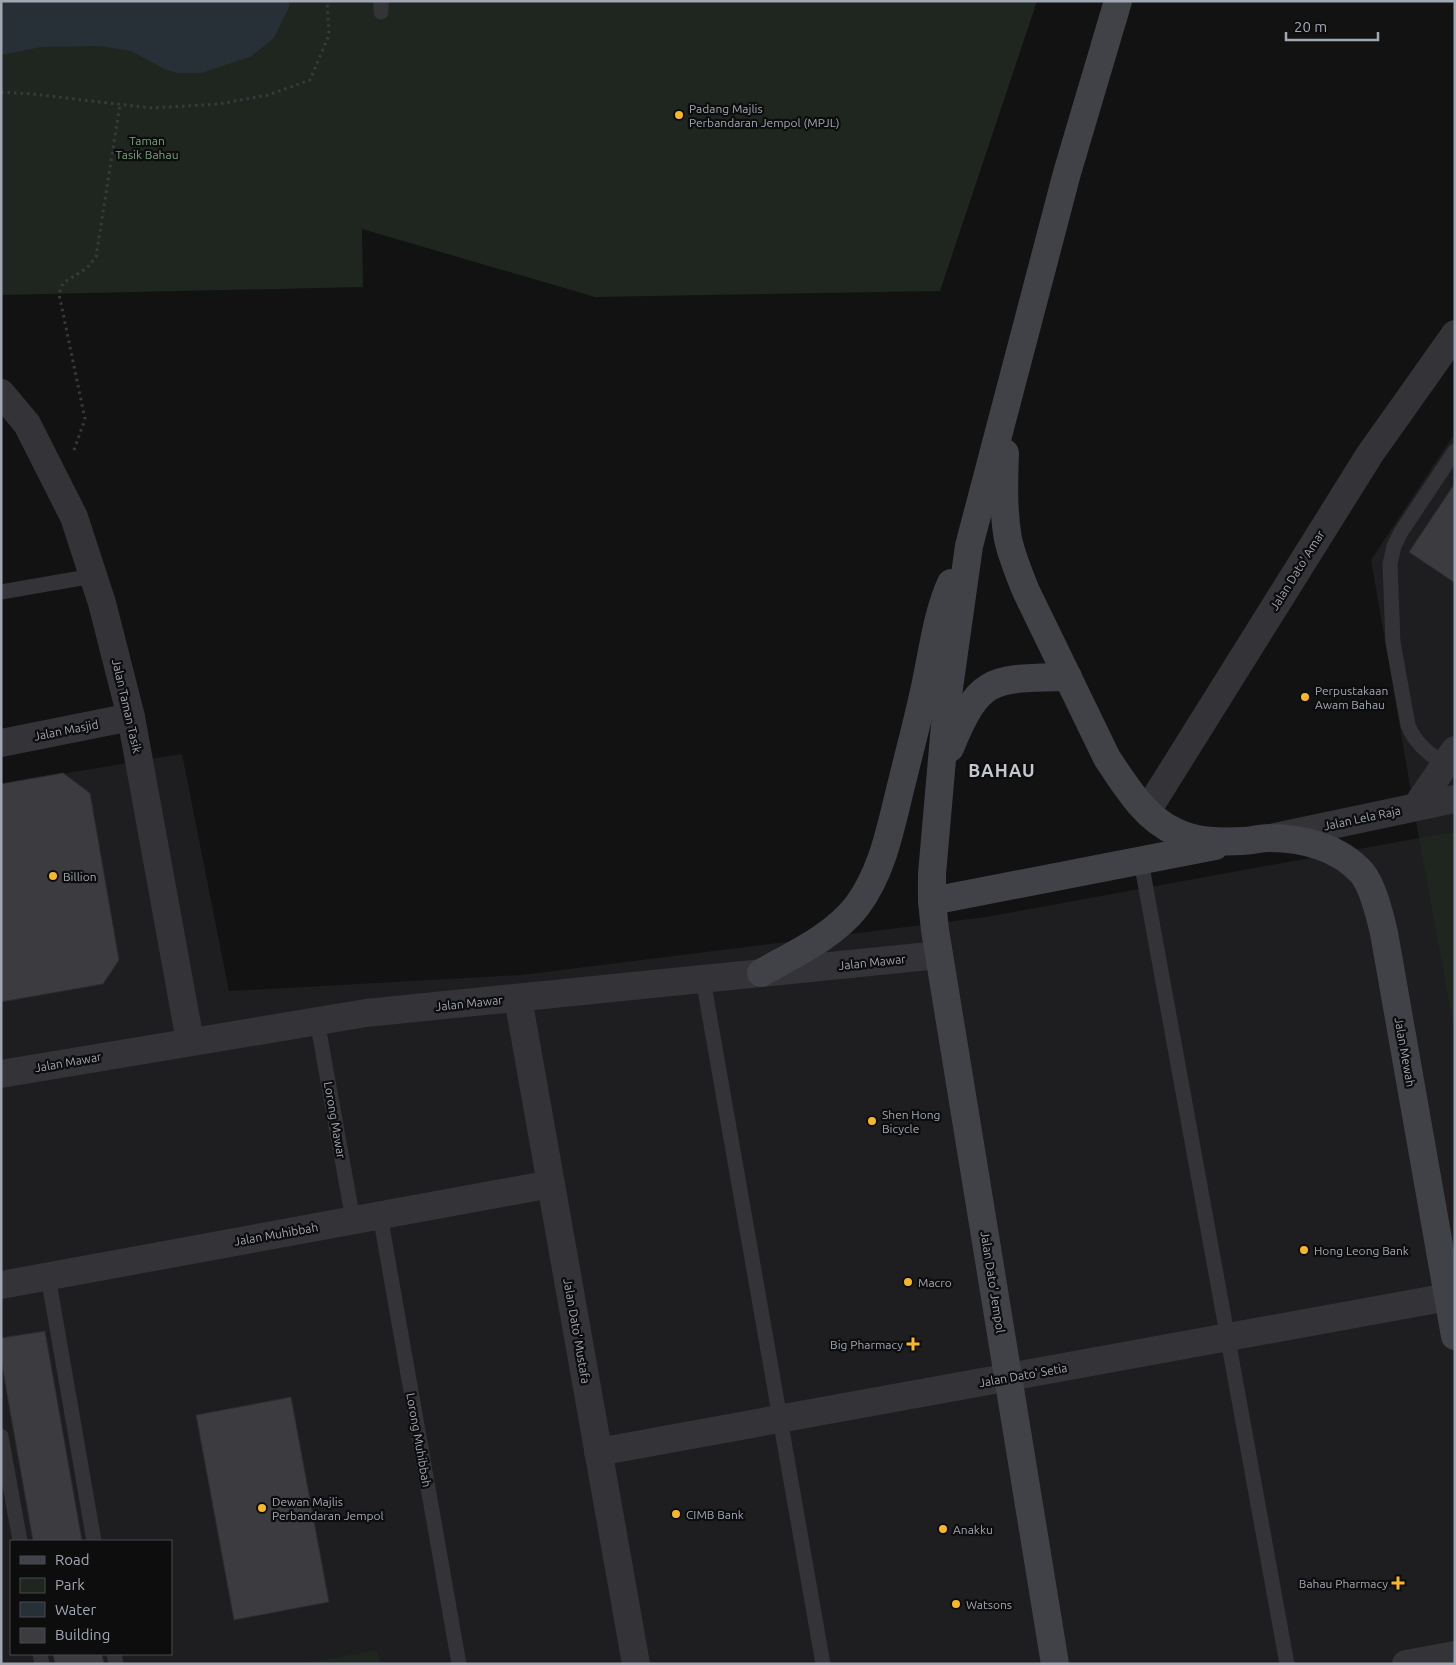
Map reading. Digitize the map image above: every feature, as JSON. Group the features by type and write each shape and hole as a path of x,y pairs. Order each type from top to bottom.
{"main road":[{"path":"761,973 834,929 856,906 877,872 888,838 921,707 941,608 969,546 1067,173 1118,1"},
{"path":"1006,402 1003,488 1008,538 1016,567 1107,758 1123,782 1147,811 1160,824 1176,833 1195,839 1216,841 1256,839"},
{"name":"Jalan Dato' Jempol","path":"969,546 947,702 932,901 939,955 1056,1664"},
{"path":"941,773 961,722 969,707 978,695 990,685 1003,680 1019,678 1068,677"},
{"path":"932,901 1256,839"},
{"name":"Jalan Mewah","path":"1256,839 1303,840 1340,854 1363,874 1377,903 1448,1258 1448,1297 1455,1336"}],"street":[{"name":"Jalan Dato' Amar","path":"1147,811 1370,454 1455,334"},
{"name":"Jalan Taman Tasik","path":"1,393 14,426 74,517 102,603 131,717 190,1042"},
{"name":"Jalan Masjid","path":"1,743 131,717"},
{"path":"1416,807 1450,757"},
{"name":"Jalan Lela Raja","path":"1256,839 1455,799"},
{"name":"Jalan Mawar","path":"1,1074 366,1013 939,955"},
{"name":"Jalan Dato' Mustafa","path":"518,998 636,1664"},
{"name":"Jalan Muhibbah","path":"1,1285 551,1184"},
{"name":"Jalan Dato' Setia","path":"598,1452 1448,1297"},
{"path":"1406,1664 1452,1658"}],"lane":[{"path":"1450,757 1419,745 1408,725 1393,642 1390,564 1394,546 1401,532 1455,451"},
{"path":"1,592 93,576"},
{"path":"1141,861 1287,1664"},
{"path":"703,979 823,1664"},
{"name":"Lorong Mawar","path":"317,1020 354,1220"},
{"name":"Lorong Muhibbah","path":"380,1216 459,1664"},
{"path":"48,1276 94,1540"},
{"path":"1,1436 20,1540"}],"path":[{"path":"1,92 151,108 219,104 268,96 310,80 329,35 327,1"},
{"path":"85,419 60,294 63,283 87,268 96,257 120,104"}],"shaded area":[{"path":"1455,433 1455,1664 1,1664 1,784 182,754 229,991 521,975 986,917 1419,838 1371,560"}],"green space":[{"name":"Padang Majlis Perbandaran Jempol (MPJL)","path":"1,1 1037,1 940,291 595,297 362,229 363,287 1,295"},
{"path":"1455,832 1455,1034 1419,838"},
{"path":"377,1650 380,1664 301,1664"}],"water":[{"path":"1,1 289,1 289,7 274,38 250,57 201,73 178,73 164,69 131,51 100,46 41,47 1,55"}],"building":[{"path":"1455,483 1455,583 1409,552"},
{"name":"Billion","path":"63,773 90,793 119,960 103,984 1,1002 1,784"},
{"path":"45,1331 82,1540 33,1540 1,1360 1,1338"},
{"name":"Dewan Majlis Perbandaran Jempol","path":"291,1397 329,1602 234,1620 196,1415"},
{"path":"53,1655 102,1655 104,1664 55,1664"}],"place":[{"name":"Padang Majlis Perbandaran Jempol (MPJL)","path":"679,115"},
{"name":"Perpustakaan Awam Bahau","path":"1305,697"},
{"name":"Billion","path":"53,876"},
{"name":"Shen Hong Bicycle","path":"872,1121"},
{"name":"Hong Leong Bank","path":"1304,1250"},
{"name":"Macro","path":"908,1282"},
{"name":"Big Pharmacy","path":"913,1344"},
{"name":"Dewan Majlis Perbandaran Jempol","path":"262,1508"},
{"name":"CIMB Bank","path":"676,1514"},
{"name":"Anakku","path":"943,1529"},
{"name":"Bahau Pharmacy","path":"1398,1583"},
{"name":"Watsons","path":"956,1604"}],"district":[{"name":"BAHAU","path":"1002,770"}],"park label":[{"name":"Taman Tasik Bahau","path":"147,147"}]}
